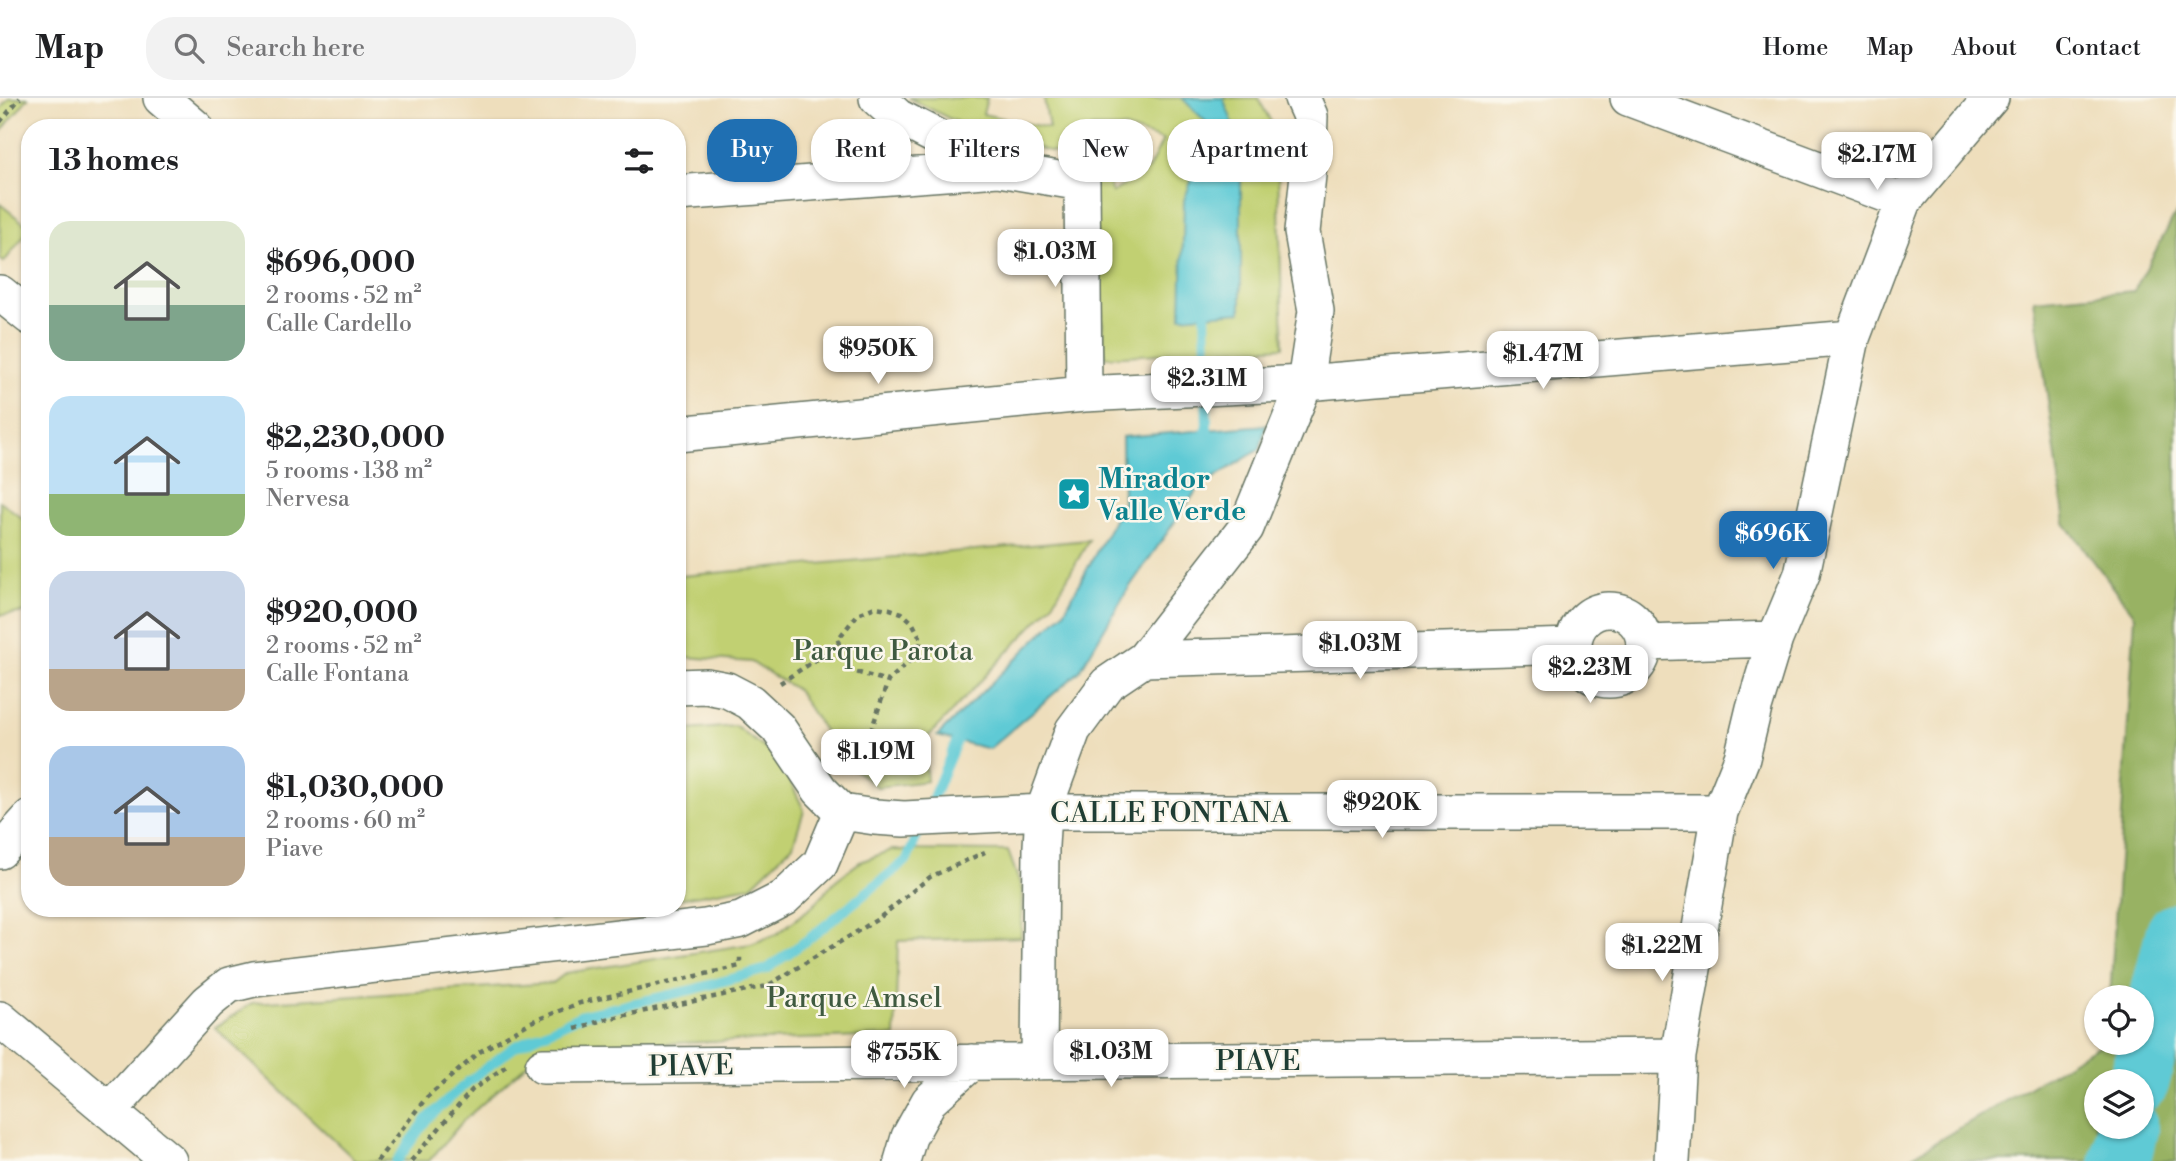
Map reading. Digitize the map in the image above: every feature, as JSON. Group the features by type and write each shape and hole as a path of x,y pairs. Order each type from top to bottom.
{"street":[{"path":"161,98 186,119"},
{"path":"877,98 898,117 925,131"},
{"path":"1039,1062 1043,811 1073,730 1107,684 1144,659 1246,528 1305,383 1316,311 1302,232 1310,116 1302,98"},
{"path":"1628,98 1703,111 1904,201"},
{"path":"1672,1161 1678,1056 1720,812 1742,758 1775,639 1802,574 1852,338 1904,201 1991,98"},
{"path":"686,192 925,175"},
{"path":"1044,177 1082,183 1084,394"},
{"path":"0,293 21,310"},
{"path":"686,434 1084,394 1305,383 1852,338"},
{"path":"1609,610 1630,617 1638,625 1644,643 1642,658 1636,668 1615,680 1592,676 1576,659 1574,646 1580,626 1588,617 1609,610"},
{"path":"1644,643 1775,639"},
{"path":"1144,659 1574,646"},
{"path":"109,1111 208,1002 229,985 254,979 706,927 741,920 784,898 873,816 820,790 778,728 750,702 727,690 706,686 686,687"},
{"name":"CALLE FONTANA","path":"873,816 990,815 1043,811 1720,812"},
{"path":"0,851 21,828"},
{"path":"0,1019 169,1161"},
{"name":"PIAVE","path":"528,1064 1678,1056"},
{"path":"902,1161 909,1137 929,1101 972,1062"}],"path":[{"path":"0,122 20,98"},
{"path":"873,816 870,734 888,681 918,653 921,639 912,622 902,613 875,607 858,614 845,627 838,639 840,651 852,671 888,681"},
{"path":"750,702 839,645"},
{"path":"569,1031 606,1019 766,986 877,919 930,877 993,848 1041,846"},
{"path":"411,1161 472,1090 528,1064"}],"green space":[{"path":"9,98 28,98 0,133 0,109"},
{"path":"909,98 987,98 983,114 1007,119 950,119"},
{"path":"1044,98 1258,98 1269,119 1167,119 1167,182 1278,182 1283,347 1105,357 1092,182 1108,182 1112,193 1128,182 1153,182 1153,160 1163,140 1153,137 1153,119 1058,119 1058,153 1044,149 1044,127 1049,128"},
{"path":"0,204 21,221 21,240 4,262 0,259"},
{"path":"2176,213 2176,1161 1904,1161 2084,1054 2154,1055 2154,985 2111,985 2135,616 2065,523 2034,300 2134,291"},
{"path":"0,501 21,517 21,613 0,615"},
{"name":"Parque Parota","path":"1089,540 1052,605 923,742 927,781 877,787 845,762 797,690 751,662 686,657 686,576"},
{"path":"735,726 780,760 804,810 793,845 751,886 686,897 686,730"},
{"name":"Parque Amsel","path":"892,850 1008,851 1022,890 1021,937 898,941 895,1036 546,1047 463,1121 429,1161 353,1161 354,1159 215,1028 252,1003 553,983 566,973 751,944 777,934 814,905 836,880 860,862"},
{"path":"550,917 572,917 550,921"}],"water":[{"path":"1182,98 1223,98 1231,119 1203,119"},
{"path":"1191,182 1241,182 1241,312 1181,317 1184,200"},
{"path":"1266,425 1260,449 1199,487 1126,592 1079,672 989,749 937,736 1064,612 1123,503 1122,437"}],"waterway":[{"path":"1201,439 1207,430 1205,303"},
{"path":"397,1161 427,1119 469,1081 514,1047 582,1015 767,969 811,937 907,860 957,740 967,731"},
{"path":"2142,1069 2176,933"},
{"path":"2120,1161 2125,1139"}],"place":[{"name":"Mirador Valle Verde","path":"1074,494"}]}
